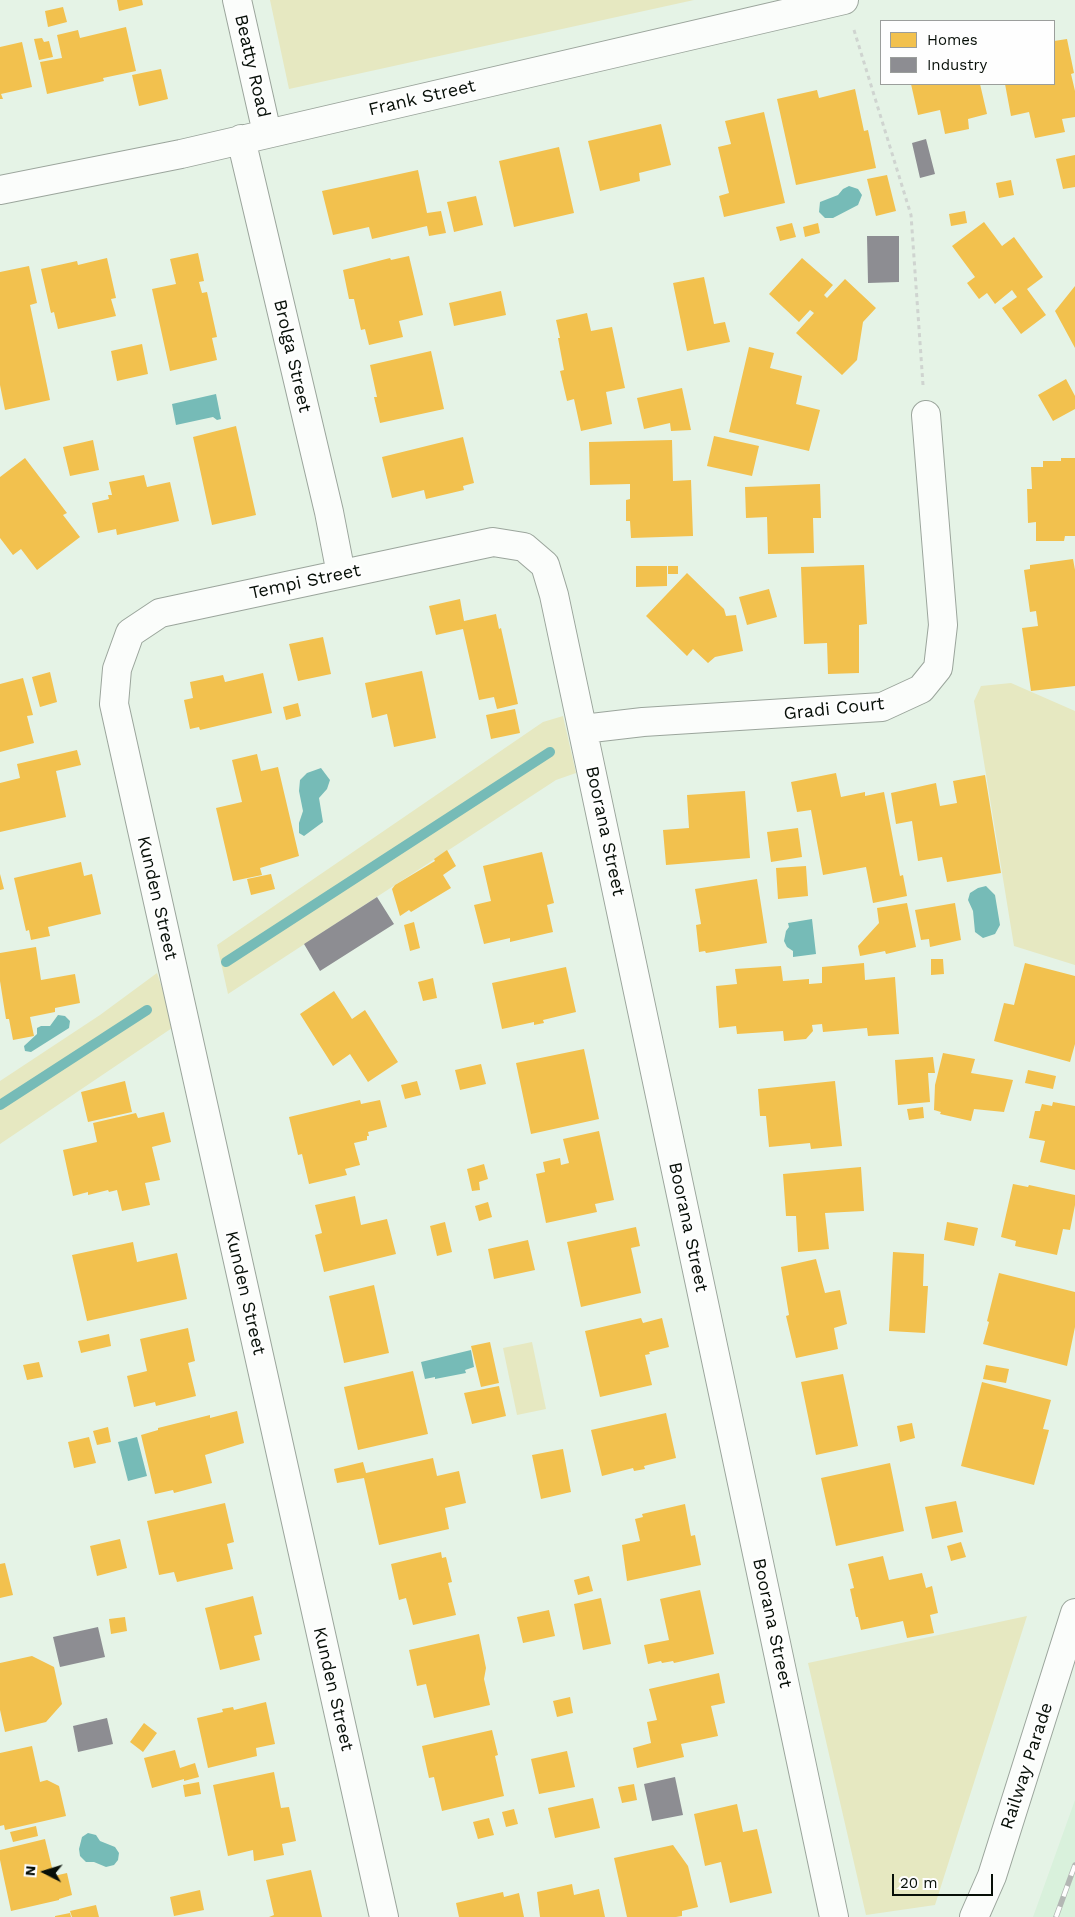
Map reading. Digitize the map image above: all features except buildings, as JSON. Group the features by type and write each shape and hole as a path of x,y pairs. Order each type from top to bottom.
{"street":[{"name":"Beatty Road","path":"237,0 267,133"},
{"name":"Frank Street","path":"0,190 182,154 844,0"},
{"name":"Brolga Street","path":"241,139 329,512 341,574"},
{"name":"Gradi Court","path":"583,729 643,722 882,707 921,689 938,668 944,625 926,415"},
{"name":"Tempi Street","path":"117,669 130,633 160,612 493,542 524,547"},
{"name":"Boorana Street","path":"524,547 545,565 554,595 834,1917"},
{"name":"Kunden Street","path":"117,669 114,704 384,1917"},
{"name":"Railway Parade","path":"974,1917 992,1876 1075,1613"}],"path":[{"path":"854,28 911,215 926,415"}],"shaded area":[{"path":"270,0 694,0 289,89"},
{"path":"1011,683 1075,711 1075,965 1014,946 974,701 981,686"},
{"path":"563,716 576,773 556,780 228,994 217,945 543,722"},
{"path":"157,973 175,1026 0,1144 0,1081 100,1015"},
{"path":"532,1342 546,1409 517,1415 503,1348"},
{"path":"1027,1616 935,1905 866,1915 808,1663"},
{"path":"1075,1800 1075,1917 1033,1917"}],"water":[{"path":"849,186 858,189 862,195 858,205 833,218 825,218 819,212 820,202 838,195"},
{"path":"216,394 221,419 217,420 213,417 176,425 172,404"},
{"path":"321,768 330,780 327,789 319,798 323,822 304,836 299,833 299,823 303,811 299,791 300,780 307,773"},
{"path":"986,886 995,895 1000,925 995,934 983,938 975,932 973,911 968,900 970,893"},
{"path":"812,919 816,954 793,957 793,951 787,947 784,941 789,927 788,923"},
{"path":"58,1015 65,1016 70,1021 69,1028 31,1052 25,1051 24,1046 37,1034 37,1028 50,1026"},
{"path":"471,1350 474,1367 465,1370 466,1373 425,1379 421,1362"},
{"path":"137,1437 147,1476 128,1481 118,1442"},
{"path":"88,1833 96,1835 100,1841 115,1847 119,1853 118,1860 114,1865 106,1867 94,1862 86,1862 80,1856 79,1849 82,1837"}],"waterway":[{"path":"226,962 550,752"},
{"path":"0,1105 147,1010"}],"railway":[{"path":"1056,1917 1075,1865"}]}
